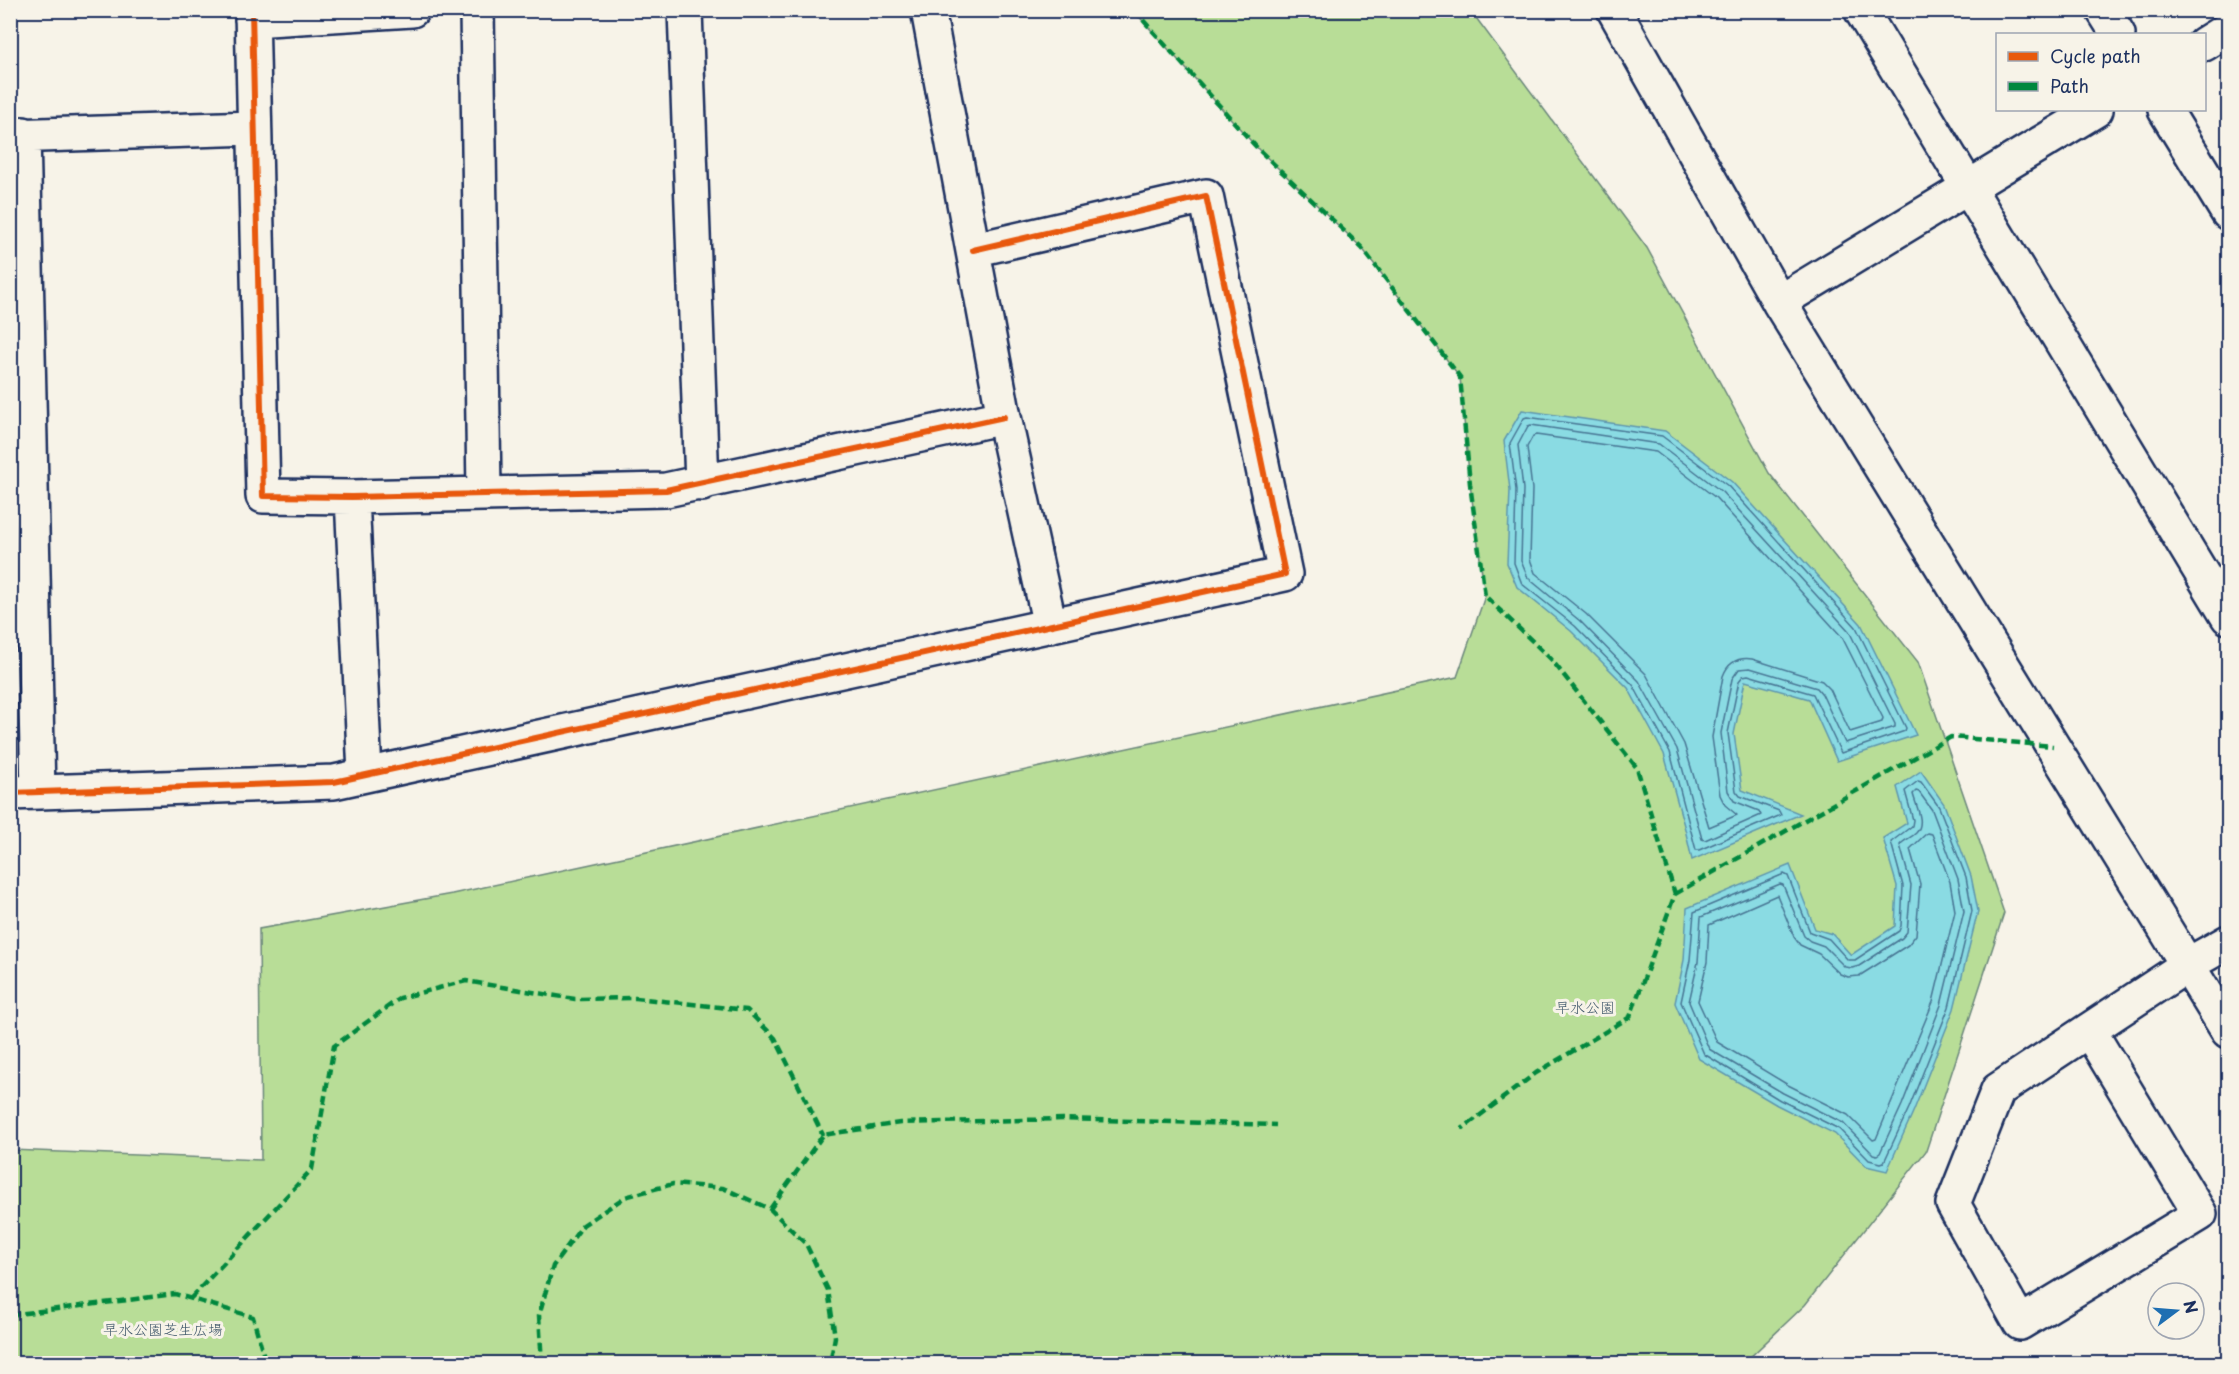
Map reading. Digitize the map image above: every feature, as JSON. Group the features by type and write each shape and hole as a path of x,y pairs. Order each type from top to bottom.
{"street":[{"path":"412,10 252,15 263,496 352,497 666,490 1004,417"},
{"path":"477,10 484,493"},
{"path":"685,10 702,484"},
{"path":"928,10 1004,417 1050,626"},
{"path":"1614,10 1779,302 2229,1031"},
{"path":"1861,10 2229,617"},
{"path":"2103,10 2117,33"},
{"path":"2206,43 2229,29"},
{"path":"1779,302 2094,111"},
{"path":"2165,111 2229,213"},
{"path":"253,128 17,135 24,793 334,782 1285,574 1206,196 973,250"},
{"path":"352,497 365,774"},
{"path":"2089,1030 2200,1214 2020,1323 1953,1204 1998,1090 2189,964 2229,942"}],"green space":[{"name":"早水公園","path":"1134,11 1471,11 1647,248 1769,473 1918,662 2004,913 1926,1151 1805,1305 1744,1363 11,1364 11,1150 261,1160 259,929 452,894 1457,677 1485,596 1470,484 1460,377 1362,248 1259,150"}],"water":[{"path":"1522,410 1665,431 1732,482 1861,624 1916,735 1837,761 1809,699 1745,681 1734,734 1742,790 1801,814 1692,860 1664,754 1628,688 1571,631 1517,587 1507,563 1510,490 1504,441"},
{"path":"1921,771 1944,804 1971,876 1978,911 1954,1009 1887,1171 1866,1166 1835,1134 1777,1105 1699,1059 1675,1003 1684,960 1687,908 1790,865 1815,929 1832,934 1851,955 1895,926 1897,886 1883,838 1907,823 1897,787"}],"marked path":[{"path":"1134,10 1259,150 1362,248 1460,377 1470,484 1485,596 1551,659 1637,768 1675,894 1630,1017 1536,1073 1462,1129"},
{"path":"1675,894 1951,737 2053,746"},
{"path":"191,1298 312,1169 334,1046 400,998 466,981 575,999 636,998 747,1010 775,1038 823,1135"},
{"path":"770,1209 823,1135 900,1123 1063,1119 1276,1125"},
{"path":"542,1364 539,1315 553,1266 583,1225 625,1197 673,1184 723,1188 770,1209 806,1244 828,1290 835,1337 830,1364"},
{"path":"10,1315 175,1294 253,1317 266,1364"}],"cycle path":[{"path":"252,10 263,496 352,497 666,490 1004,417"},
{"path":"10,793 334,782 1285,574 1206,196 973,250"}],"park label":[{"name":"早水公園芝生広場","path":"163,1330"}]}
